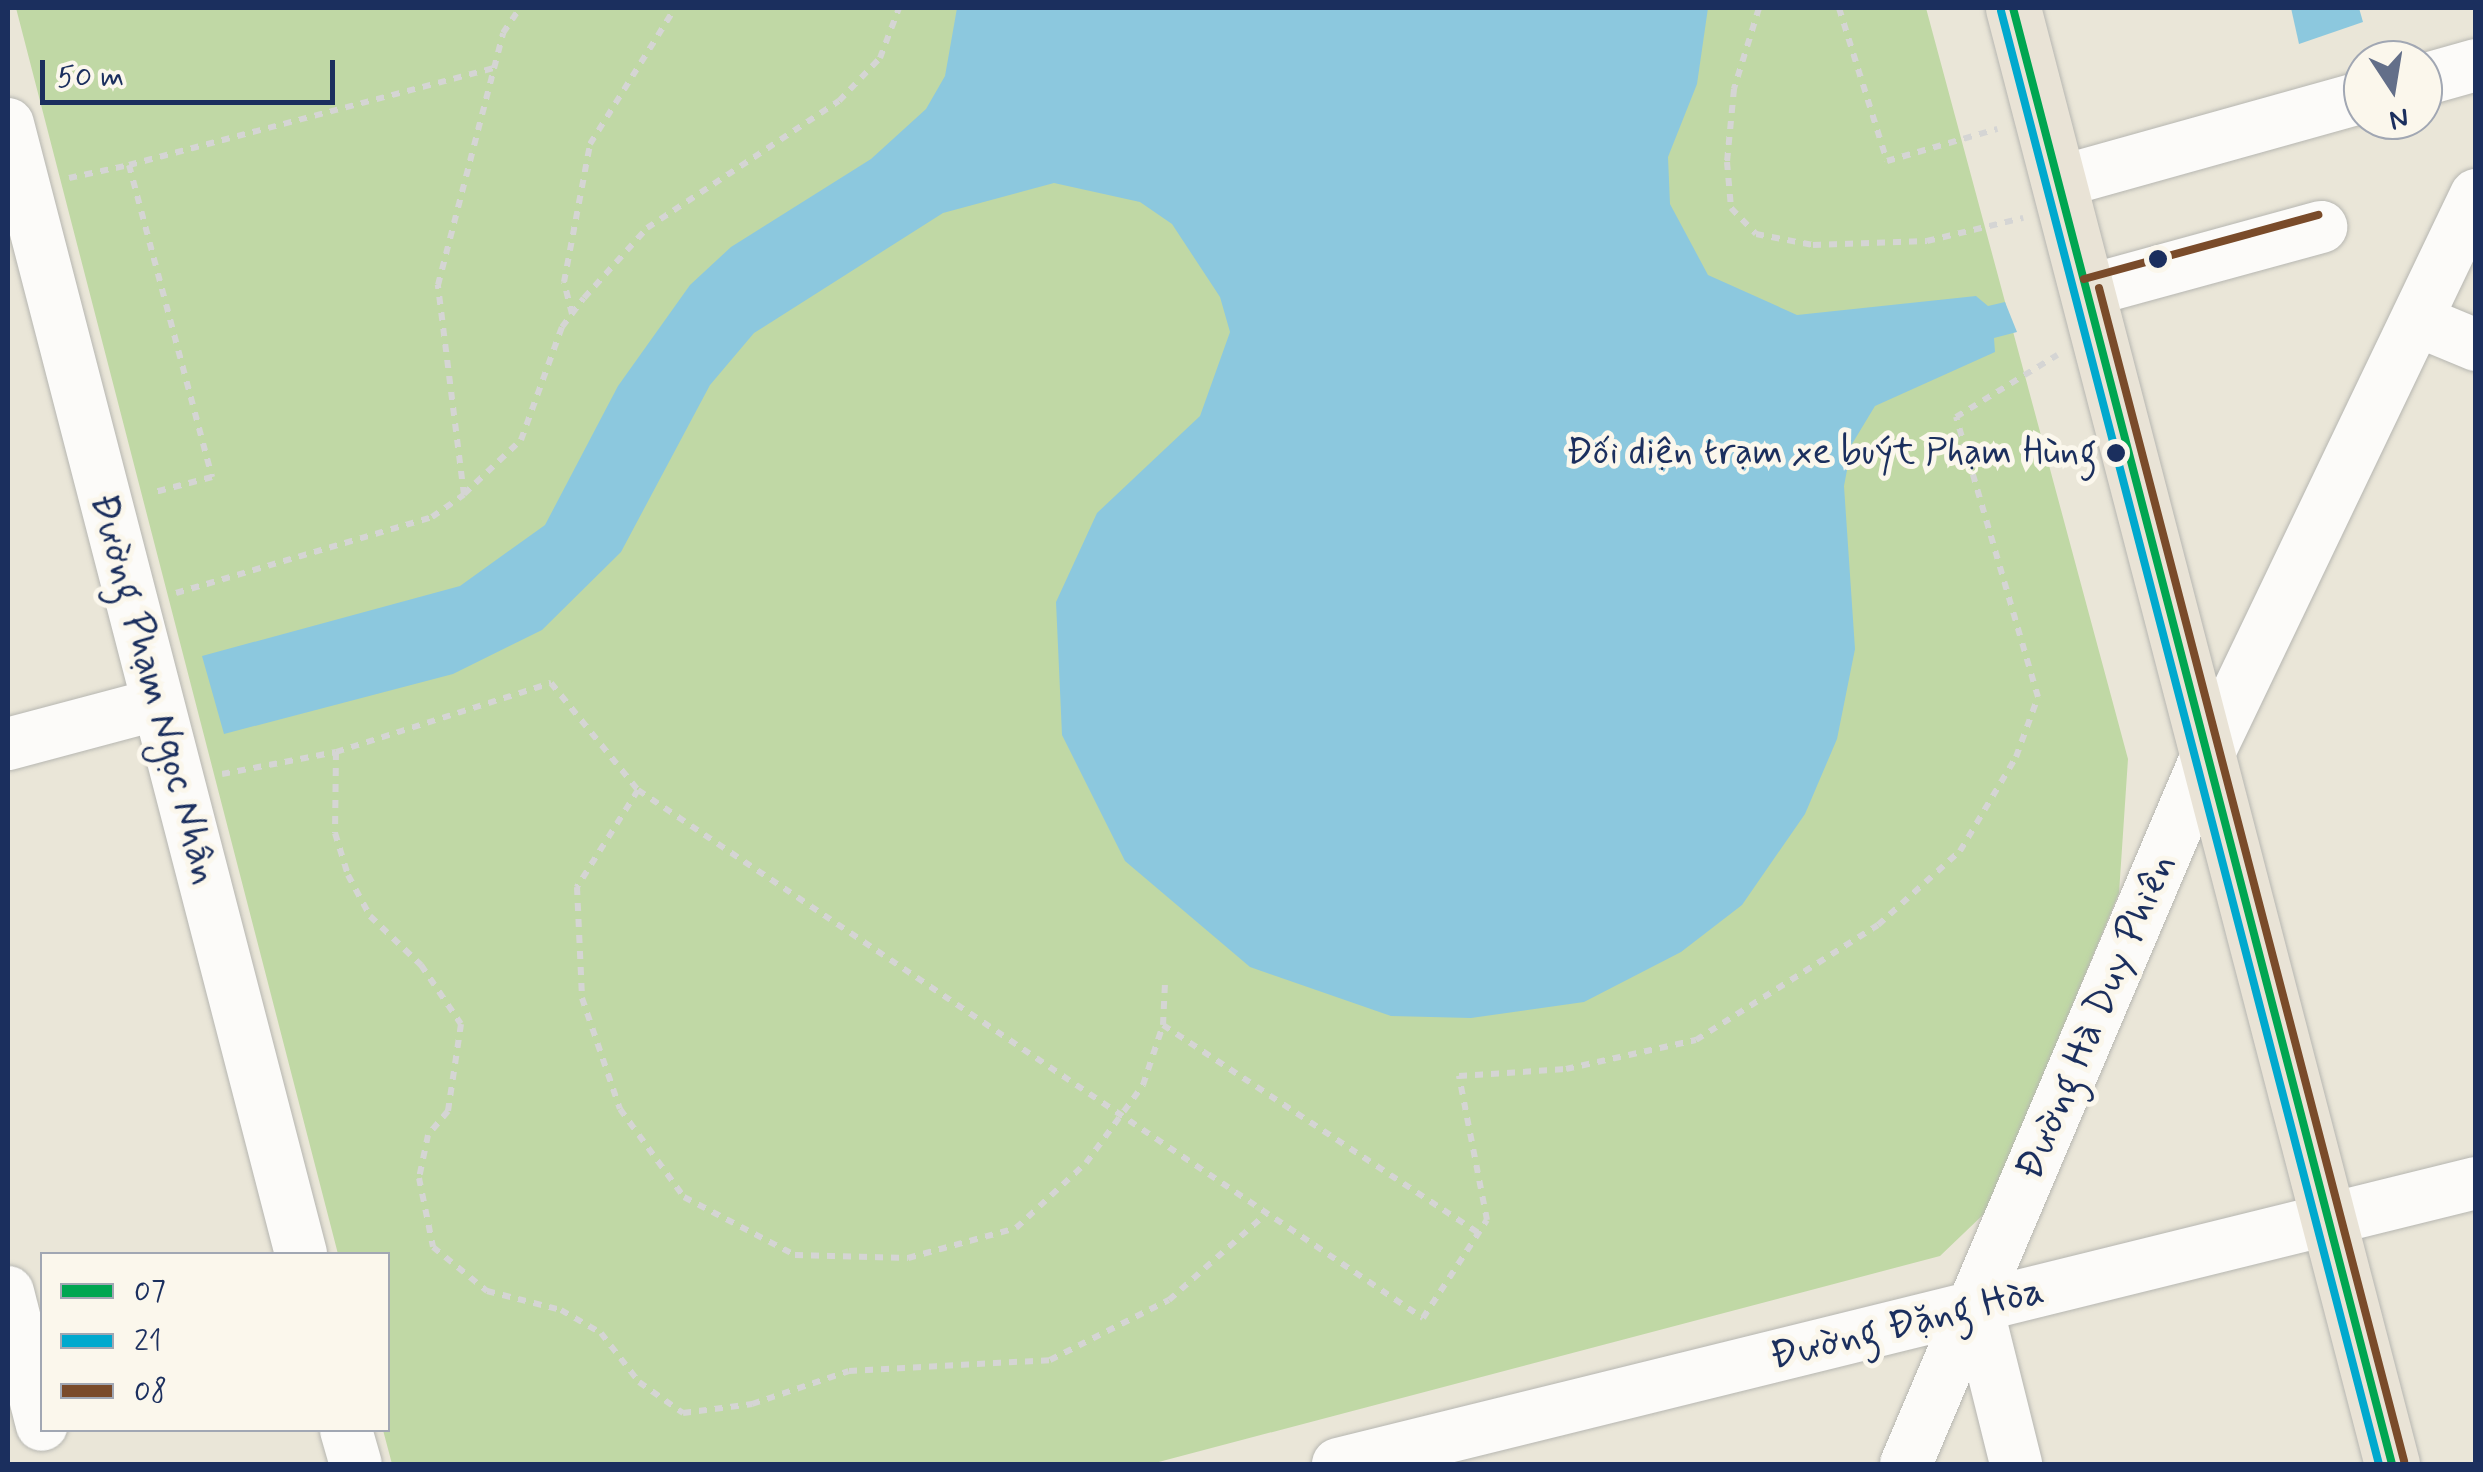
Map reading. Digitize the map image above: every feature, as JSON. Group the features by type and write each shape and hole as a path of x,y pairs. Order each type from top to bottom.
{"main road":[{"path":"2014,8 2042,116 2044,199 2093,313 2204,764 2330,1220 2392,1464"}],"street":[{"path":"2443,75 2476,66"},
{"path":"2044,199 2343,103"},
{"name":"Đường Phạm Ngọc Nhân","path":"8,124 300,1252"},
{"name":"Đường Hà Duy Phiên","path":"1906,1464 2204,764 2476,195"},
{"path":"2093,313 2320,226"},
{"path":"2418,321 2476,345"},
{"path":"8,744 158,704"},
{"name":"Đường Đặng Hòa","path":"1338,1464 2476,1182"},
{"path":"8,1292 40,1416"},
{"path":"1976,1307 2016,1464"},
{"path":"44,1432 53,1464"},
{"path":"347,1432 356,1464"}],"path":[{"path":"464,494 438,285 495,68 520,8"},
{"path":"572,314 564,282 590,144 675,8"},
{"path":"132,605 432,518 464,494 521,440 572,314 647,228 839,101 880,58 899,8"},
{"path":"1759,8 1734,89 1727,162 1731,208 1756,234 1813,245 1926,241 2044,199"},
{"path":"1838,8 1887,161 2042,116"},
{"path":"24,188 128,165 495,68"},
{"path":"106,505 212,477 128,165"},
{"path":"179,783 336,752 551,683 638,790 1423,1318 1487,1220 1459,1076 1566,1070 1696,1040 1878,925 1960,851 2016,757 2038,697 1956,417 2093,313"},
{"path":"336,752 335,832 348,875 370,916 462,1024 448,1111 428,1136 420,1178 433,1247 487,1291 561,1310 600,1332 640,1382 683,1413 752,1404 849,1371 1050,1360 1168,1300 1267,1213"},
{"path":"638,790 577,887 582,998 620,1109 684,1197 796,1255 908,1258 1016,1228 1086,1164 1143,1085 1163,1025 1165,983"},
{"path":"1163,1025 1478,1233"}],"green space":[{"path":"16,8 1926,8 2128,759 2119,893 1987,1211 1940,1256 1151,1464 392,1464 384,1432 390,1432 390,1252 337,1252"}],"water":[{"path":"957,8 1708,8 1697,84 1668,157 1670,204 1708,275 1797,315 1976,296 1988,306 2005,302 2017,332 1994,338 1995,352 1875,406 1852,444 1844,486 1855,649 1837,739 1805,814 1742,905 1681,952 1584,1002 1471,1018 1391,1016 1250,967 1125,861 1062,735 1056,602 1097,513 1200,416 1230,332 1220,297 1172,224 1140,202 1054,183 943,213 754,333 710,385 621,552 542,630 453,674 224,734 202,656 460,586 545,525 618,386 690,285 731,247 871,159 926,109 945,76"},
{"path":"2291,8 2359,8 2363,22 2299,44"}],"transit line":[{"name":"07","path":"2013,8 2392,1464"},
{"name":"21","path":"2001,11 2379,1464"},
{"name":"08","path":"2084,279 2318,215"},
{"name":"08","path":"2099,288 2404,1461"}],"place":[{"name":"Đối diện trạm xe buýt Phạm Hùng","path":"2116,453"}]}
